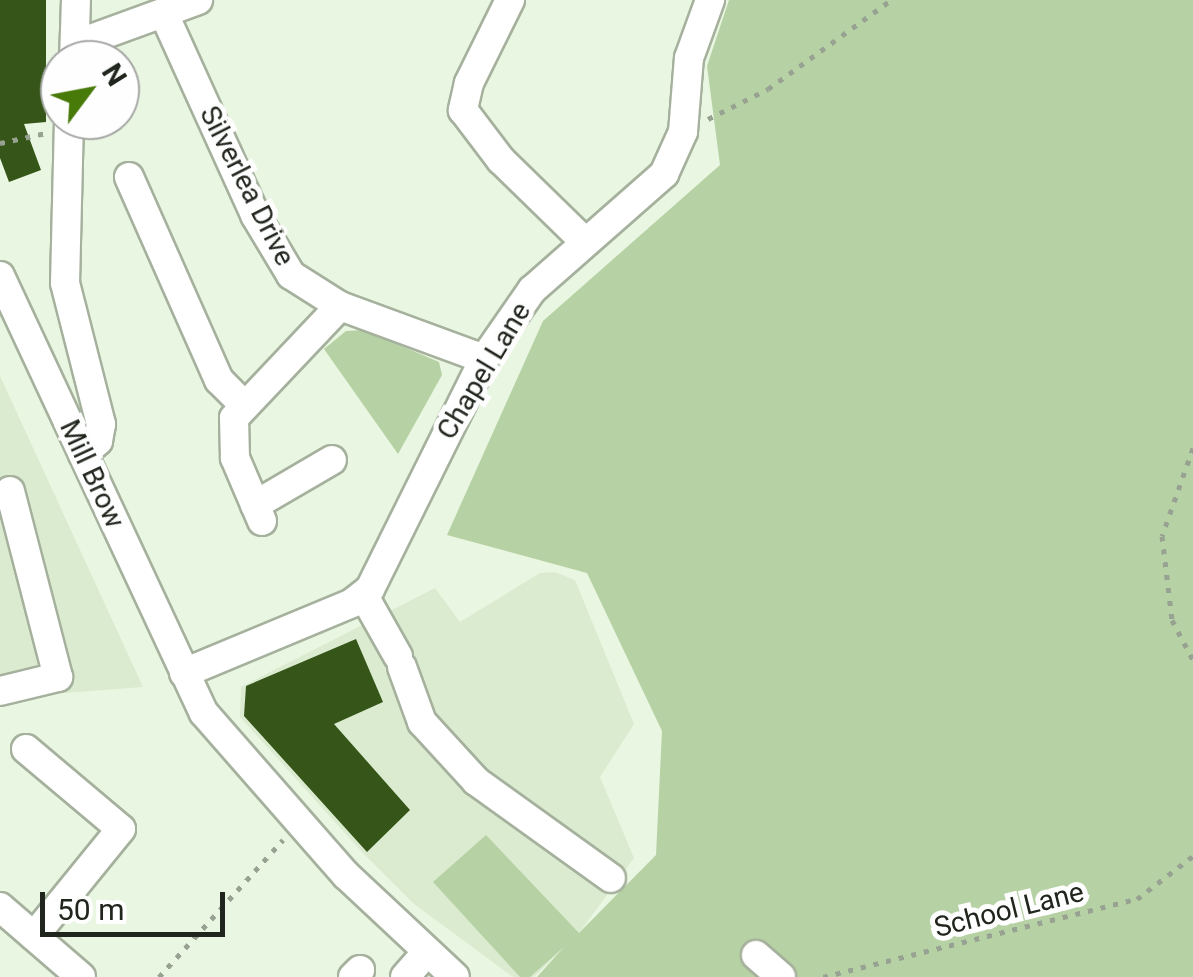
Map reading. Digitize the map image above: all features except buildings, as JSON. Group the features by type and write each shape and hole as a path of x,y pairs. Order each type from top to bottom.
{"street":[{"path":"75,40 76,0"},
{"path":"98,40 198,0"},
{"path":"510,0 468,83 463,110 500,160 584,241"},
{"name":"Chapel Lane","path":"364,596 484,359 532,290 664,174 683,132 689,58 710,0"},
{"name":"Silverlea Drive","path":"164,14 278,257 291,276 340,306 484,359"},
{"path":"69,140 65,282 101,424 98,442 83,454"},
{"path":"130,178 219,380 243,404"},
{"name":"Mill Brow","path":"0,276 184,673 226,744 426,954 455,977"},
{"path":"332,460 258,513 232,446 234,418 243,404 340,306"},
{"path":"0,691 58,677 10,491"},
{"path":"184,673 364,596 400,662 422,722 476,781 611,878"},
{"path":"26,749 122,828 34,936"},
{"path":"0,907 81,977"},
{"path":"405,977 426,954"},
{"path":"756,955 781,977"}],"path":[{"path":"683,132 768,89 892,0"},
{"path":"0,143 40,132"},
{"path":"1193,448 1162,536 1172,620 1193,660"},
{"path":"159,977 299,824"},
{"name":"School Lane","path":"824,977 1137,898 1193,856"}],"shaded area":[{"path":"0,376 143,687 0,698"},
{"path":"555,572 575,580 634,724 600,777 634,858 579,933 534,977 513,977 414,904 362,852 240,717 241,687 435,588 460,622 540,573"}],"green space":[{"path":"729,0 1193,0 1193,977 537,977 564,947 530,977 520,977 433,882 486,835 579,933 656,855 662,731 587,573 447,535 543,321 720,165 707,66"},
{"path":"364,330 439,362 442,375 398,454 324,349 346,331"}]}
